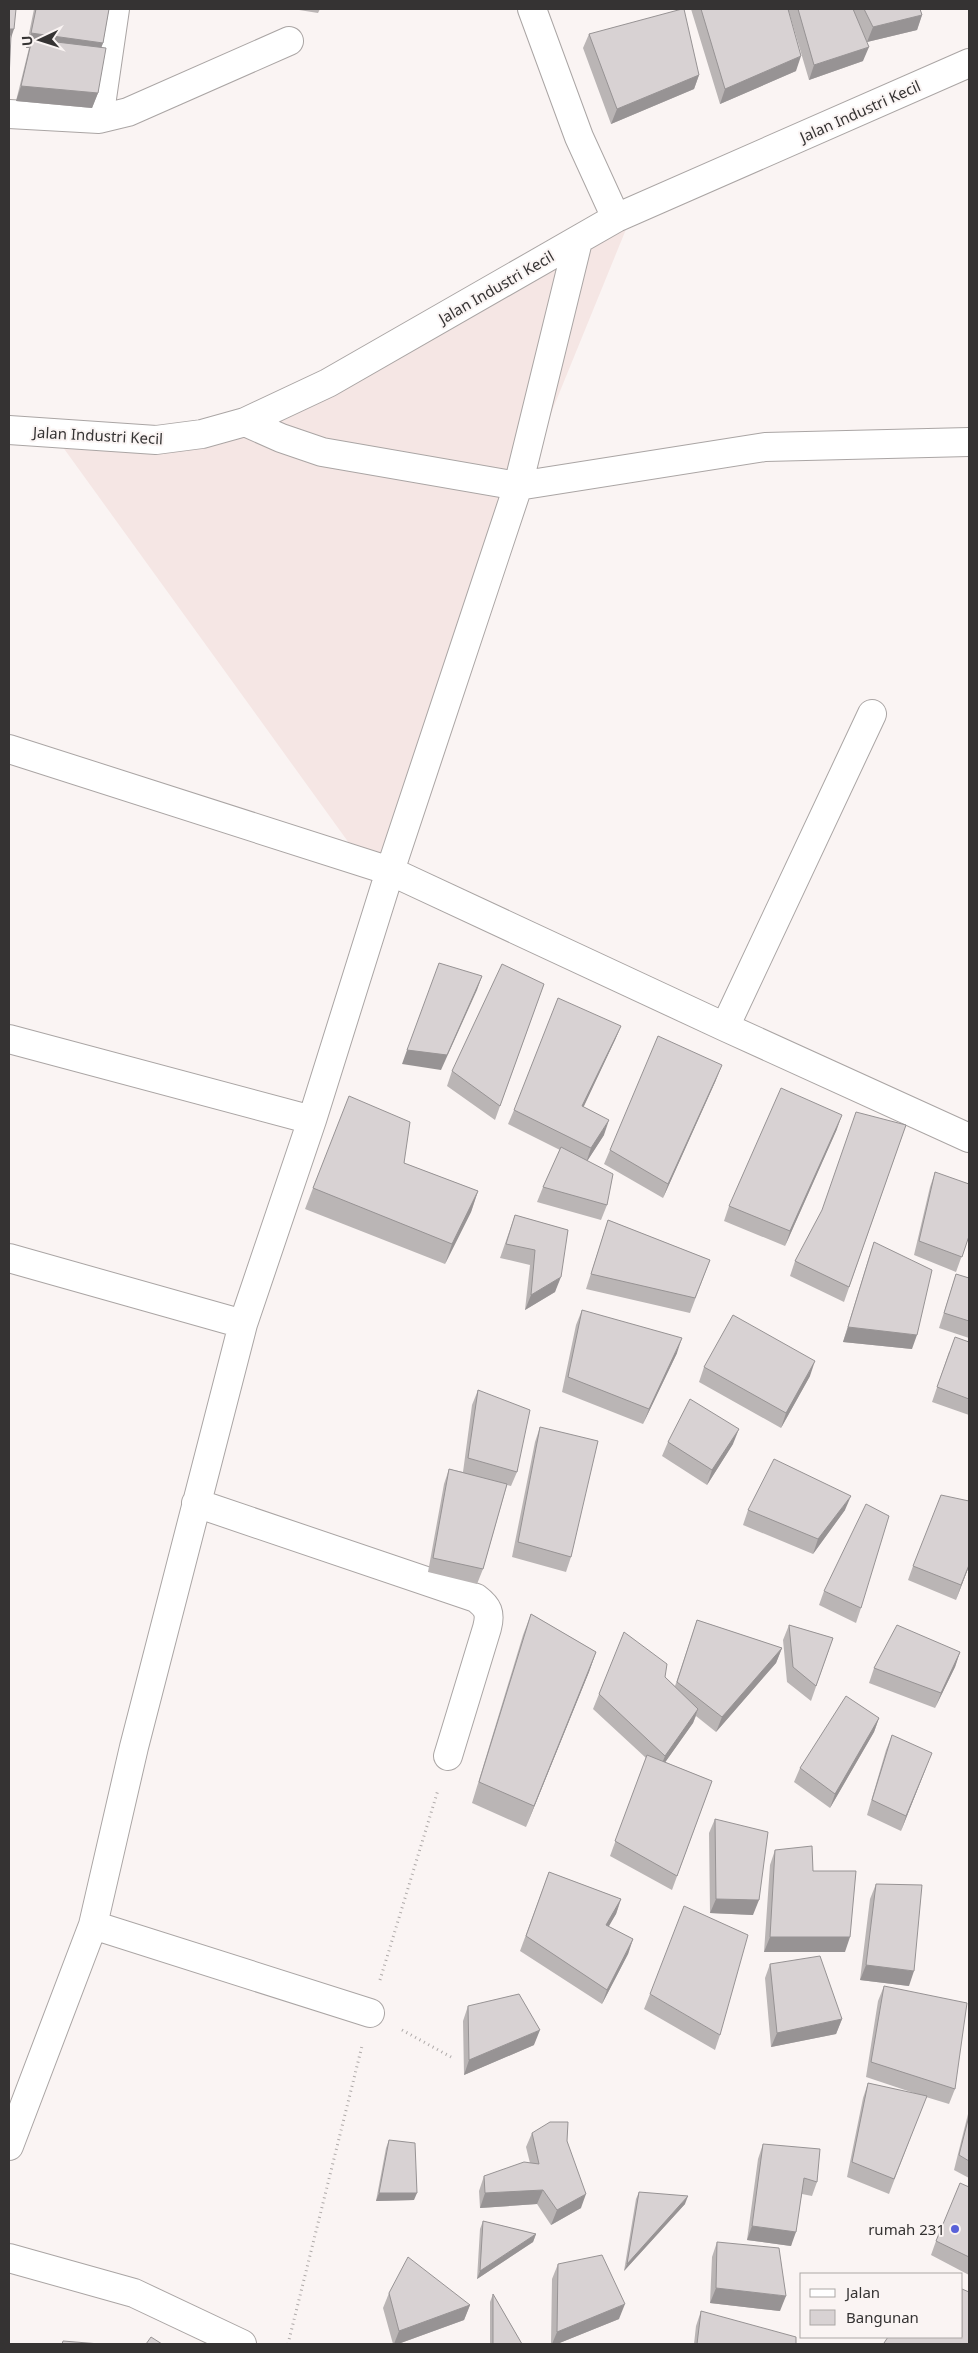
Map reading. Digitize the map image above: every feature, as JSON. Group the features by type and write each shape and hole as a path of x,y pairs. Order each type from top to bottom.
{"street":[{"path":"99,119 115,9"},
{"path":"532,9 579,137 616,218"},
{"path":"9,114 99,119 128,112 289,41"},
{"name":"Jalan Industri Kecil","path":"10,435 156,440 202,434 245,422 328,383 616,218 969,63"},
{"path":"9,2146 93,1924 134,1747 243,1324 312,1120 390,870 518,486 578,241"},
{"path":"245,422 281,438 322,452 518,486 765,447 969,442"},
{"path":"725,1027 872,714"},
{"path":"9,749 390,870 725,1027 969,1138"},
{"path":"9,1039 312,1120"},
{"path":"9,1258 243,1324"},
{"path":"196,1503 476,1598 486,1606 490,1618 448,1756"},
{"path":"93,1924 370,2013"},
{"path":"9,2258 134,2293 242,2344"}],"path":[{"path":"288,2344 370,2013 448,1756"},
{"path":"370,2013 451,2057"}],"shaded area":[{"path":"633,212 521,487 388,897 44,421 202,434"}],"building":[{"path":"9,9 16,9 14,29 9,29"},
{"path":"36,9 109,9 103,43 31,33"},
{"path":"684,9 699,75 617,109 589,34"},
{"path":"701,9 788,9 801,56 725,89"},
{"path":"798,9 853,9 869,47 814,65"},
{"path":"864,9 920,9 922,15 873,27"},
{"path":"9,35 11,35 9,79"},
{"path":"32,39 106,48 98,93 21,86"},
{"path":"439,963 482,976 447,1055 407,1050"},
{"path":"502,964 544,984 500,1106 452,1071"},
{"path":"558,998 621,1026 582,1106 609,1120 591,1148 514,1110"},
{"path":"658,1036 722,1065 668,1184 610,1150"},
{"path":"781,1088 842,1115 790,1231 729,1206"},
{"path":"349,1096 410,1122 404,1163 478,1191 452,1244 313,1188"},
{"path":"856,1112 906,1125 849,1287 795,1261 822,1210"},
{"path":"561,1147 613,1174 607,1205 543,1187"},
{"path":"935,1172 969,1184 969,1236 962,1257 919,1241"},
{"path":"515,1215 568,1230 561,1277 531,1295 535,1250 506,1244"},
{"path":"608,1220 710,1260 695,1298 591,1274"},
{"path":"874,1242 932,1270 917,1335 848,1327"},
{"path":"956,1274 969,1278 969,1321 944,1313"},
{"path":"582,1310 682,1338 649,1409 568,1377"},
{"path":"733,1315 815,1361 786,1413 704,1367"},
{"path":"955,1337 969,1342 969,1399 937,1387"},
{"path":"478,1390 530,1410 517,1472 468,1458"},
{"path":"690,1399 739,1429 712,1470 668,1442"},
{"path":"540,1427 598,1441 571,1557 518,1542"},
{"path":"774,1459 851,1496 818,1539 748,1510"},
{"path":"449,1469 507,1484 483,1569 433,1558"},
{"path":"941,1495 969,1501 969,1565 961,1585 913,1566"},
{"path":"866,1504 889,1516 861,1608 824,1591"},
{"path":"531,1614 596,1652 534,1806 479,1782"},
{"path":"697,1620 782,1648 722,1717 677,1682"},
{"path":"789,1625 833,1638 816,1686 793,1667"},
{"path":"897,1625 960,1652 941,1693 874,1668"},
{"path":"624,1632 667,1664 665,1677 698,1709 665,1756 599,1694"},
{"path":"846,1696 879,1718 835,1794 800,1768"},
{"path":"892,1735 932,1753 906,1816 872,1800"},
{"path":"647,1755 712,1781 677,1876 615,1841"},
{"path":"715,1819 768,1832 759,1900 716,1899"},
{"path":"812,1846 813,1871 856,1871 850,1937 770,1937 775,1850"},
{"path":"549,1872 621,1899 606,1925 633,1939 607,1990 526,1936"},
{"path":"876,1884 922,1885 914,1971 866,1965"},
{"path":"684,1906 748,1935 720,2035 650,1994"},
{"path":"820,1956 842,2019 777,2033 770,1964"},
{"path":"884,1986 967,2003 955,2089 871,2062"},
{"path":"519,1994 540,2030 469,2060 468,2006"},
{"path":"868,2083 927,2096 894,2179 852,2162"},
{"path":"969,2116 969,2161 959,2155"},
{"path":"550,2122 568,2122 567,2141 586,2194 557,2210 543,2190 485,2193 484,2176 524,2162 539,2164 532,2133"},
{"path":"389,2140 415,2143 417,2193 379,2193"},
{"path":"763,2144 820,2149 817,2182 804,2178 796,2232 752,2226"},
{"name":"rumah 231","path":"960,2183 969,2187 969,2257 936,2241"},
{"path":"639,2192 688,2196 627,2264"},
{"path":"483,2221 536,2234 480,2271"},
{"path":"717,2242 779,2248 786,2296 716,2288"},
{"path":"602,2255 625,2304 557,2332 558,2264"},
{"path":"408,2257 470,2305 399,2331 389,2293"},
{"path":"963,2289 969,2292 969,2344 884,2343 887,2338 963,2338"},
{"path":"493,2294 522,2344 493,2344"},
{"path":"701,2311 796,2337 796,2344 697,2344"},
{"path":"151,2337 162,2344 146,2344"},
{"path":"63,2341 100,2344 62,2344"}],"place":[{"name":"rumah 231","path":"955,2229"}]}
